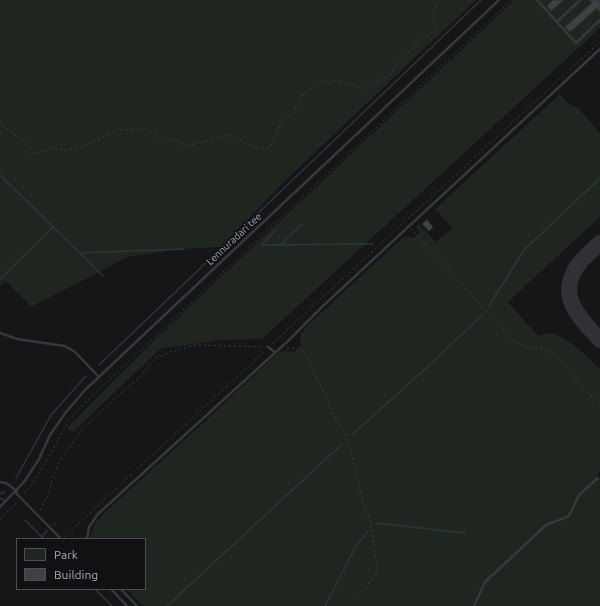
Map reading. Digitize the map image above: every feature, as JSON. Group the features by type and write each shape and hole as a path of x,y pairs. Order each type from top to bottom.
{"lane":[{"name":"Lennuradari tee","path":"0,507 16,492 31,472 50,435 66,412 85,390 499,0"},
{"path":"537,0 576,43 600,20"},
{"path":"557,22 580,0"},
{"path":"87,538 89,527 98,514 275,352 600,49"},
{"path":"0,332 17,339 65,346 75,352 99,377"},
{"path":"268,348 275,352"},
{"path":"474,606 485,582 546,525 569,516 579,495 598,478"},
{"path":"0,482 6,483 16,492 35,514 61,538"},
{"path":"112,590 127,606"},
{"path":"122,590 137,606"}],"path":[{"path":"0,121 2,125 27,144 32,153 46,151 53,148 66,150 85,146 117,130 144,129 169,141 174,140 188,146 228,136 239,139 256,148 268,149 273,142 282,122 292,114 304,93 312,89 320,80 332,83 336,80 363,89 391,75 396,66 420,41 436,30 435,22 432,17 439,0"},
{"path":"0,520 31,487 47,462 65,427 90,398 511,0"},
{"path":"63,538 600,42"},
{"path":"409,226 514,341 530,348 538,348 550,352 561,361 587,392 600,401"},
{"path":"35,514 42,508 49,494 53,476 61,459 82,430 113,400 140,377 154,359 174,351 196,345 268,348"},
{"path":"284,348 300,349 307,356 338,423 346,435 363,503 370,520 377,565 376,574 351,606"}],"green space":[{"path":"0,0 476,0 289,177 221,247 179,249 128,257 31,307 6,281 0,286"},
{"path":"514,0 600,0 600,28 262,339 220,340 160,349 73,432 67,428 155,339"},
{"path":"560,94 568,103 579,109 600,133 600,217 508,302 538,336 544,334 554,334 565,339 600,369 600,472 596,476 600,479 600,606 143,606 127,590 146,590 146,538 90,538 94,525 100,517 204,422 205,423 207,421 206,420 279,352 294,352 301,346 300,336 306,327 402,238 406,236 414,238 419,233 416,226 418,223 436,242 452,228 435,209"}],"building":[{"path":"553,0 564,0 551,11 547,6"},
{"path":"589,0 600,0 600,12 597,8 570,32 565,27 592,3"},
{"path":"427,220 433,227 429,231 422,224"}],"waterway":[{"path":"99,365 481,0"},
{"path":"0,175 103,276"},
{"path":"489,306 524,250 600,178"},
{"path":"280,245 302,224"},
{"path":"0,279 53,227"},
{"path":"276,229 262,245 373,244"},
{"path":"80,253 184,249"},
{"path":"352,435 483,314"},
{"path":"16,478 51,415 86,376"},
{"path":"167,606 342,444"},
{"path":"0,494 4,492"},
{"path":"0,498 5,501"},
{"path":"25,520 43,538"},
{"path":"376,523 465,533"},
{"path":"42,537 47,531"},
{"path":"325,606 356,546 368,531"},
{"path":"96,590 112,606"}],"taxiway":[{"path":"600,243 578,264 571,279 569,289 570,298 579,316 600,340"}]}
